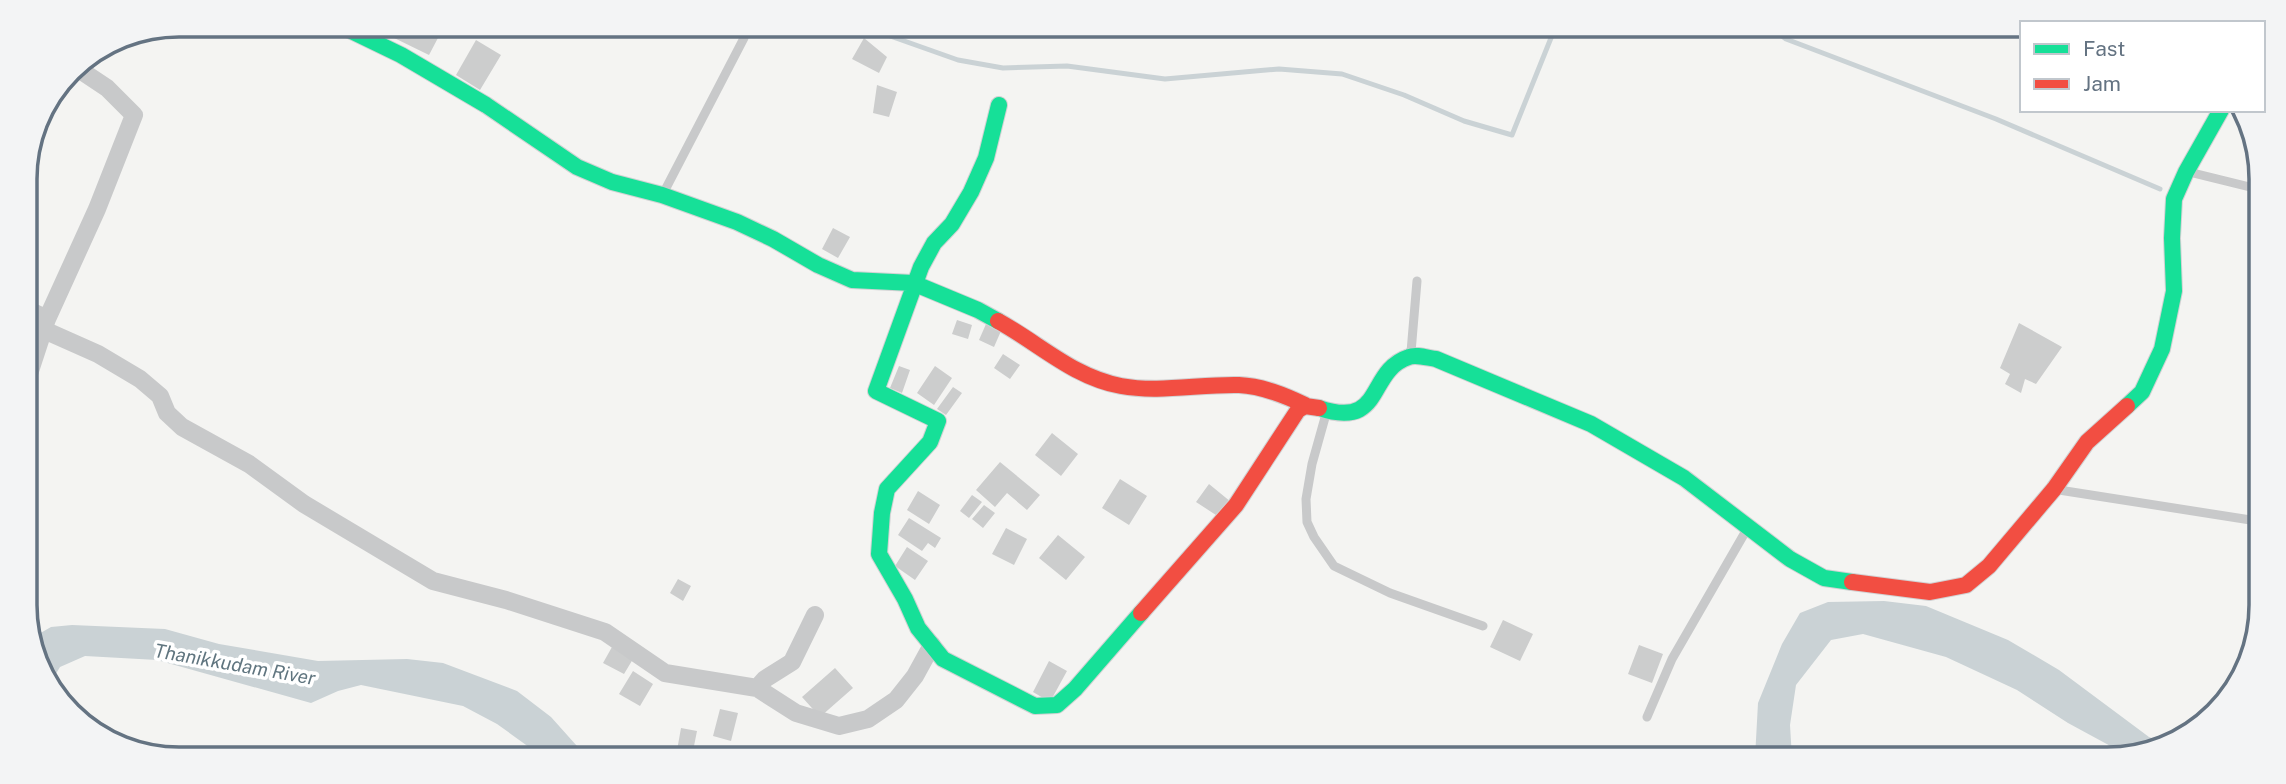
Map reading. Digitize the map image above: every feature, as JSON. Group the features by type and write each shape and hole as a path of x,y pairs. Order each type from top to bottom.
{"street":[{"path":"364,37 401,55 486,105 577,167 611,182 662,195 737,222 852,280 913,283 978,310 1021,334 1084,376 1122,386 1158,388 1241,385 1278,391 1305,405"},
{"path":"37,351 134,115 107,88 84,73"},
{"path":"999,105 986,158 971,192 952,224 934,243 913,283 876,391 938,421 930,442 887,489 879,554 900,589 918,628 943,659 1035,706 1057,705 1075,689 1212,535 1236,505 1298,411 1311,404 1326,412 1346,415 1356,413 1363,408 1393,367 1410,356 1436,359 1591,424 1684,478 1790,559 1824,578 1930,592 1966,585 1981,572 2053,489 2087,442 2142,392 2162,349 2174,291 2174,200 2186,172 2220,112"},
{"path":"37,317 140,379 160,396 167,413 182,427 249,464 304,504 433,580 605,632 665,673 757,688 796,713 839,726 868,719 897,700 915,676 932,645"},
{"path":"757,688 765,679 792,662 815,615"}],"lane":[{"path":"662,195 744,38"},
{"path":"2186,172 2249,187"},
{"path":"1410,356 1417,281"},
{"path":"1326,412 1312,464 1306,499 1307,522 1314,537 1335,566 1390,593 1483,626"},
{"path":"2053,489 2249,520"},
{"path":"1647,717 1672,659 1748,527"}],"water":[{"path":"1884,601 1926,606 2008,640 2059,670 2155,739 2135,745 2112,747 2068,723 2017,690 1946,657 1863,634 1831,640 1796,685 1790,725 1791,747 1756,747 1758,703 1782,644 1800,613 1828,602"},
{"name":"Thanikkudam River","path":"72,625 165,629 219,644 318,661 407,659 443,663 517,691 551,717 578,747 529,747 497,724 463,706 361,685 338,691 311,703 157,660 85,656 60,667 55,675 39,634 51,627"}],"building":[{"path":"392,37 438,37 429,55"},
{"path":"864,38 887,57 879,73 852,59"},
{"path":"476,40 501,55 480,90 456,75"},
{"path":"877,85 897,92 889,117 873,113"},
{"path":"833,228 850,237 838,258 822,249"},
{"path":"957,320 972,325 968,339 952,334"},
{"path":"2019,323 2062,347 2036,384 2025,379 2021,393 2005,384 2010,374 2000,368"},
{"path":"986,324 1001,331 994,347 979,340"},
{"path":"1003,354 1020,365 1010,379 994,368"},
{"path":"899,366 910,370 902,393 890,388"},
{"path":"935,366 952,378 934,405 917,393"},
{"path":"953,387 962,393 946,415 937,409"},
{"path":"1052,433 1078,454 1061,476 1035,455"},
{"path":"1000,462 1040,495 1027,510 1007,493 995,507 976,490"},
{"path":"1120,479 1147,496 1129,525 1102,508"},
{"path":"1209,484 1231,502 1219,517 1196,502"},
{"path":"918,491 940,505 929,524 907,510"},
{"path":"972,495 982,502 969,518 960,511"},
{"path":"984,505 995,513 983,528 972,519"},
{"path":"909,518 941,538 935,548 928,543 922,551 898,535"},
{"path":"1006,528 1027,539 1014,565 992,554"},
{"path":"1058,535 1085,557 1066,580 1039,558"},
{"path":"907,547 928,561 915,580 895,566"},
{"path":"678,579 691,586 683,601 670,593"},
{"path":"1503,620 1533,634 1520,661 1490,647"},
{"path":"1639,645 1663,654 1652,683 1628,674"},
{"path":"612,647 633,659 624,674 603,663"},
{"path":"1049,661 1067,671 1050,702 1033,692"},
{"path":"835,668 853,688 820,717 802,697"},
{"path":"633,671 653,684 640,706 619,694"},
{"path":"720,709 738,713 731,741 713,736"},
{"path":"681,728 697,731 694,747 678,747"}],"waterway":[{"path":"893,37 958,60 1003,68 1067,66 1165,79 1279,69 1342,74 1404,95 1464,121 1512,135 1551,37"},
{"path":"1783,37 1996,119 2160,189"}],"traffic: fast":[{"path":"364,37 401,55 486,105 577,167 612,182 662,195 737,222 852,280 913,283 998,321"},
{"path":"999,105 986,158 971,192 952,224 934,243 921,267 876,391 938,421 930,442 887,489 879,554 918,628 943,659 1035,706 1057,705 1075,689 1141,613"},
{"path":"2127,406 2142,392 2162,349 2174,291 2174,199 2220,112"},
{"path":"1319,408 1340,413 1355,411 1373,396 1395,364 1412,356 1436,359 1591,424 1684,478 1790,559 1824,578 1852,582"}],"traffic: jam":[{"path":"998,321 1072,368 1104,382 1150,389 1248,386 1273,392 1305,405"},
{"path":"1141,613 1236,505 1298,410 1305,406 1319,408"},
{"path":"1852,582 1930,592 1966,585 1989,566 2054,489 2087,442 2127,406"}]}
